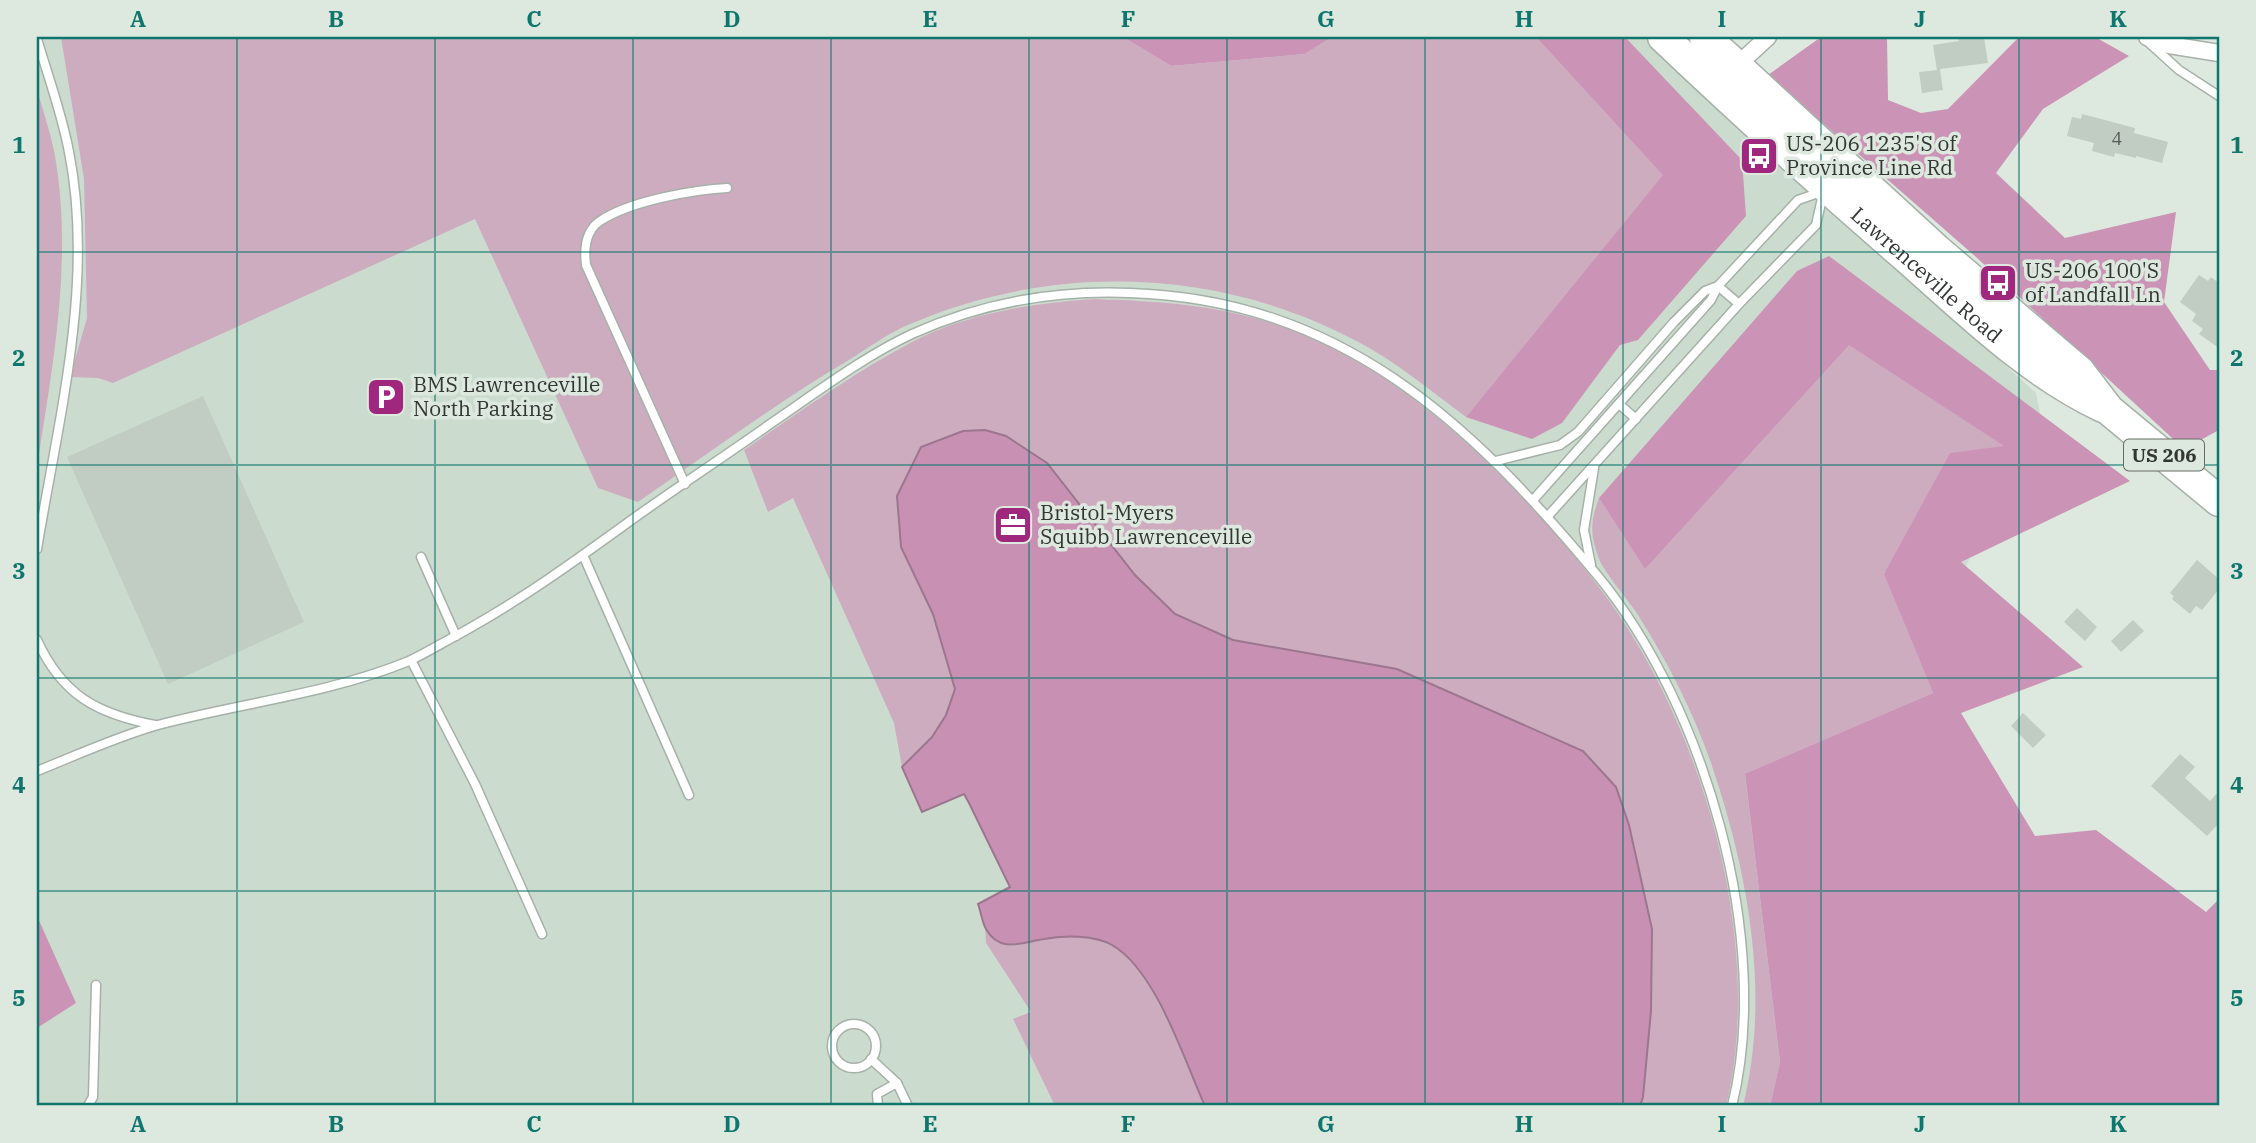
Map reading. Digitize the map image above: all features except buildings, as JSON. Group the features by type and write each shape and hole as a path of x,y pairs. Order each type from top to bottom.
{"highway":[{"name":"Lawrenceville Road","path":"1663,37 1715,87 2080,372 2109,410 2219,501"},
{"name":"Lawrenceville Road","path":"1705,37 1737,65 1833,180"}],"street":[{"path":"1715,87 1768,37"},
{"path":"2145,37 2182,48 2219,53"}],"lane":[{"path":"2145,37 2179,70 2219,96"},
{"path":"37,39 69,153 78,258 63,393 37,549"},
{"path":"1534,499 1712,300 1718,286 1798,200 1833,180"},
{"path":"1548,516 1739,304 1816,225 1833,180"},
{"path":"685,484 586,265 584,249 588,234 599,221 613,215 681,191 727,188"},
{"path":"1718,286 1739,304"},
{"path":"1496,461 1560,445 1578,432 1674,322 1705,292 1718,286"},
{"path":"37,771 158,725 340,684 411,660 516,603 824,387 911,335 986,307 1037,296 1094,292 1178,295 1235,305 1288,321 1375,365 1459,425 1534,499 1592,568 1630,623 1678,709 1718,820 1743,945 1746,1009 1740,1076 1732,1106"},
{"path":"1619,404 1636,419"},
{"path":"1592,568 1584,530 1594,465"},
{"path":"583,555 689,795"},
{"path":"421,557 456,636"},
{"path":"37,640 48,665 68,688 94,707 125,719 158,725"},
{"path":"411,660 475,784 542,934"},
{"path":"88,1106 93,1097 96,985"},
{"path":"855,1024 868,1029 876,1045 871,1059 858,1067 841,1063 832,1047 838,1031 855,1024"},
{"path":"871,1059 897,1083 908,1106"},
{"path":"878,1106 877,1094 897,1083"}],"shaded area":[{"name":"Bristol-Myers Squibb Lawrenceville","path":"37,37 1123,37 1171,66 1305,54 1332,37 1643,37 2036,393 2043,429 1935,620 1938,737 2129,1106 37,1106"},
{"path":"61,37 1123,37 1171,66 1305,54 1332,37 1536,37 1664,175 1466,417 1371,349 1317,322 1260,302 1202,289 1142,282 1083,283 1023,290 965,304 908,325 795,394 638,502 598,488 475,219 113,383 98,378 70,377 87,318 84,179"},
{"path":"1123,37 1332,37 1305,54 1171,66"},
{"path":"1536,37 1625,37 1742,160 1746,216 1638,340 1620,345 1562,423 1532,439 1466,417 1663,175"},
{"path":"1821,37 1887,37 1888,100 1921,113 1948,109 2019,37 2095,37 2129,56 2043,109 1996,173 2065,238 2176,212 2164,302 2210,370 2219,370 2219,430 2184,449 1976,257 1768,75"},
{"path":"37,89 55,156 62,234 59,312 37,466"},
{"path":"1829,256 2130,481 1961,562 2083,667 1961,713 2035,836 2096,830 2206,912 2219,899 2219,1106 1770,1106 1780,1062 1745,774 1933,693 1884,574 1950,453 2004,446 1849,345 1645,569 1599,498 1797,271"},
{"path":"1094,299 1213,309 1283,327 1340,352 1393,384 1443,422 1533,509 1588,573 1637,643 1669,703 1695,768 1716,836 1731,906 1738,975 1736,1042 1726,1106 1640,1106 1651,1011 1652,929 1629,825 1616,787 1583,751 1397,669 1233,640 1175,614 1135,575 963,431 921,447 901,547 933,614 955,689 946,715 931,737 902,767 894,723 793,498 768,512 744,450 868,367 933,332 1001,311"},
{"path":"1849,344 2005,446 1884,573 1933,693 1745,775 1780,1062 1770,1106 1743,1106 1755,1020 1755,977 1745,890 1736,847 1711,763 1696,724 1649,632 1602,565 1592,528 1599,498 1645,568"},
{"path":"985,430 1006,436 1047,463 1135,575 1175,614 1233,640 1397,669 1583,751 1616,787 1629,825 1652,929 1651,1011 1640,1106 1205,1106 1168,1018 1128,957 1112,945 1088,938 1060,937 1012,945 998,942 992,937 985,926 978,904 1010,887 969,803 964,794 922,812 902,767 932,737 946,715 955,689 933,614 901,547 897,496 921,447 963,431"},
{"path":"37,916 76,1003 37,1028"},
{"path":"985,928 1002,944 1015,946 1047,938 1088,938 1111,944 1126,955 1140,972 1166,1018 1205,1106 1055,1106 1013,1019 1031,1012 986,943"}],"place":[{"name":"US-206 1235'S of Province Line Rd","path":"1759,156"},
{"name":"US-206 100'S of Landfall Ln","path":"1998,283"},
{"name":"BMS Lawrenceville North Parking","path":"386,397"},
{"name":"Bristol-Myers Squibb Lawrenceville","path":"1013,525"}]}
